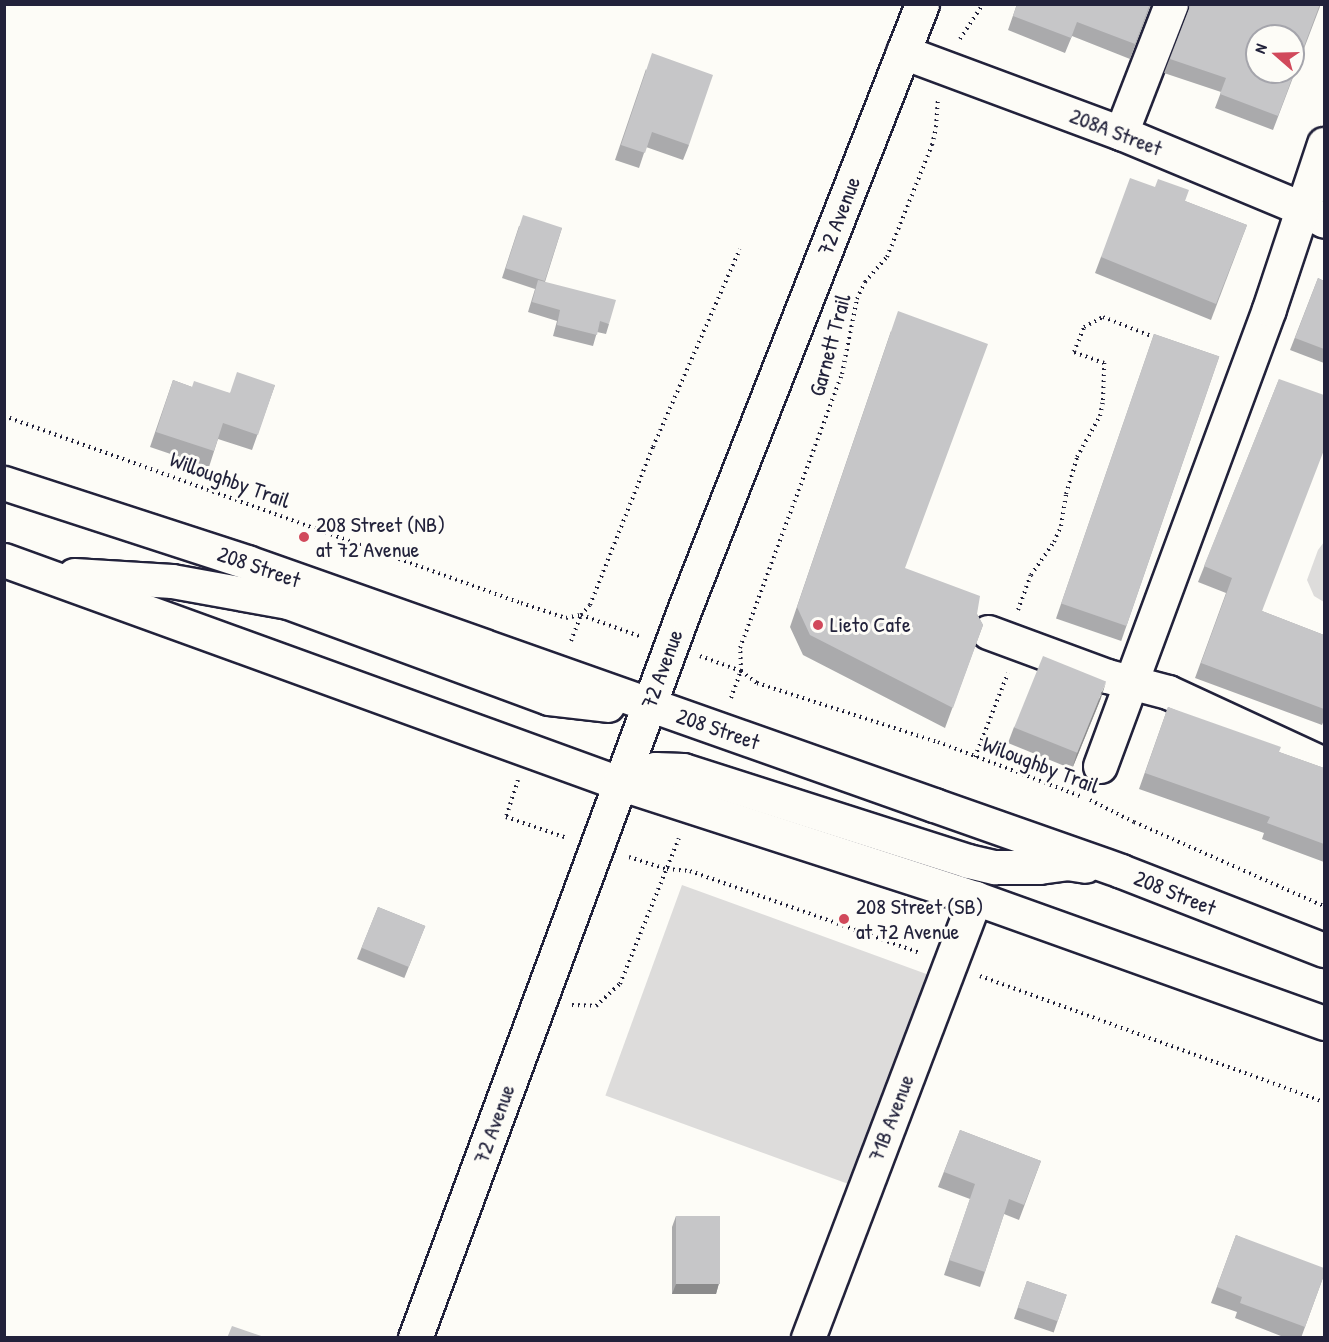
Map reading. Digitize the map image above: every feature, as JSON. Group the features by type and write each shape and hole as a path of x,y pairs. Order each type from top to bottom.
{"main road":[{"name":"72 Avenue","path":"415,1338 619,783 922,4"},
{"path":"1122,133 1171,4"},
{"name":"208A Street","path":"903,52 1122,133 1313,214"},
{"path":"1100,766 1269,309 1313,214 1324,144"},
{"name":"208 Street","path":"4,483 247,562 1121,871 1324,950"},
{"path":"4,560 619,783 975,898 1324,1023"},
{"path":"36,572 172,581 288,602 549,698 606,705 649,705"},
{"path":"1001,637 1107,676 1168,692 1324,764"},
{"path":"619,783 655,769 683,770 968,861 995,867 1039,867 1067,863 1121,871"},
{"name":"71B Avenue","path":"808,1338 975,898"}],"path":[{"name":"Garnett Trail","path":"741,671 740,648 842,374 857,299 865,282 887,257 932,145 936,127 938,91 946,68 982,4"},
{"name":"Willoughby Trail","path":"4,416 521,603 566,618 581,615 590,605 653,447 740,249"},
{"path":"975,757 1013,659 1001,637 1016,618 1026,586 1061,526 1066,494 1077,457 1100,416 1104,363 1074,352 1084,327 1103,317 1166,341"},
{"name":"Wiloughby Trail","path":"741,671 758,683 975,757 1085,798 1324,906"},
{"path":"538,1004 596,1006 620,984 657,887 667,869 690,871 927,956"},
{"path":"975,974 1324,1102"}],"shaded area":[{"path":"1324,542 1324,602 1314,596 1307,580 1318,550"},
{"path":"682,885 929,975 853,1185 605,1095"}],"building":[{"path":"1017,4 1150,4 1135,44 1077,22 1071,38 1013,16"},
{"path":"1191,4 1320,4 1305,44 1305,24 1245,24 1245,84 1290,84 1278,116 1220,94 1226,78 1170,59"},
{"path":"652,53 713,75 689,145 652,132 645,153 621,145"},
{"path":"1130,178 1155,187 1158,179 1189,190 1185,201 1247,225 1216,304 1101,257"},
{"path":"523,215 562,228 545,281 506,268"},
{"path":"1318,278 1324,281 1324,349 1295,338"},
{"path":"538,280 616,300 609,324 600,321 597,335 557,325 560,310 532,302"},
{"path":"898,311 988,344 905,568 980,596 977,614 983,625 953,708 810,635 797,607"},
{"path":"1154,334 1219,356 1126,626 1061,603"},
{"path":"237,372 275,385 258,435 223,423 214,451 156,432 173,380 192,387 194,381 230,393"},
{"path":"1279,379 1324,395 1324,450 1262,611 1324,635 1324,709 1201,663 1232,578 1204,566"},
{"path":"1043,656 1106,681 1077,753 1014,727"},
{"path":"1168,707 1281,747 1279,752 1324,768 1324,844 1267,823 1270,817 1145,773"},
{"path":"378,907 425,926 409,967 362,948"},
{"path":"960,1130 1041,1161 1024,1205 1009,1199 985,1272 949,1260 975,1184 944,1172"},
{"path":"676,1216 720,1216 720,1284 676,1284"},
{"path":"1236,1235 1324,1268 1324,1275 1305,1327 1240,1303 1242,1297 1217,1287"},
{"path":"1027,1281 1067,1295 1058,1321 1018,1307"},
{"path":"232,1326 267,1338 227,1338"}],"place":[{"name":"208 Street (NB) at 72 Avenue","path":"304,537"},
{"name":"Lieto Cafe","path":"818,625"},
{"name":"208 Street (SB) at 72 Avenue","path":"844,919"}]}
